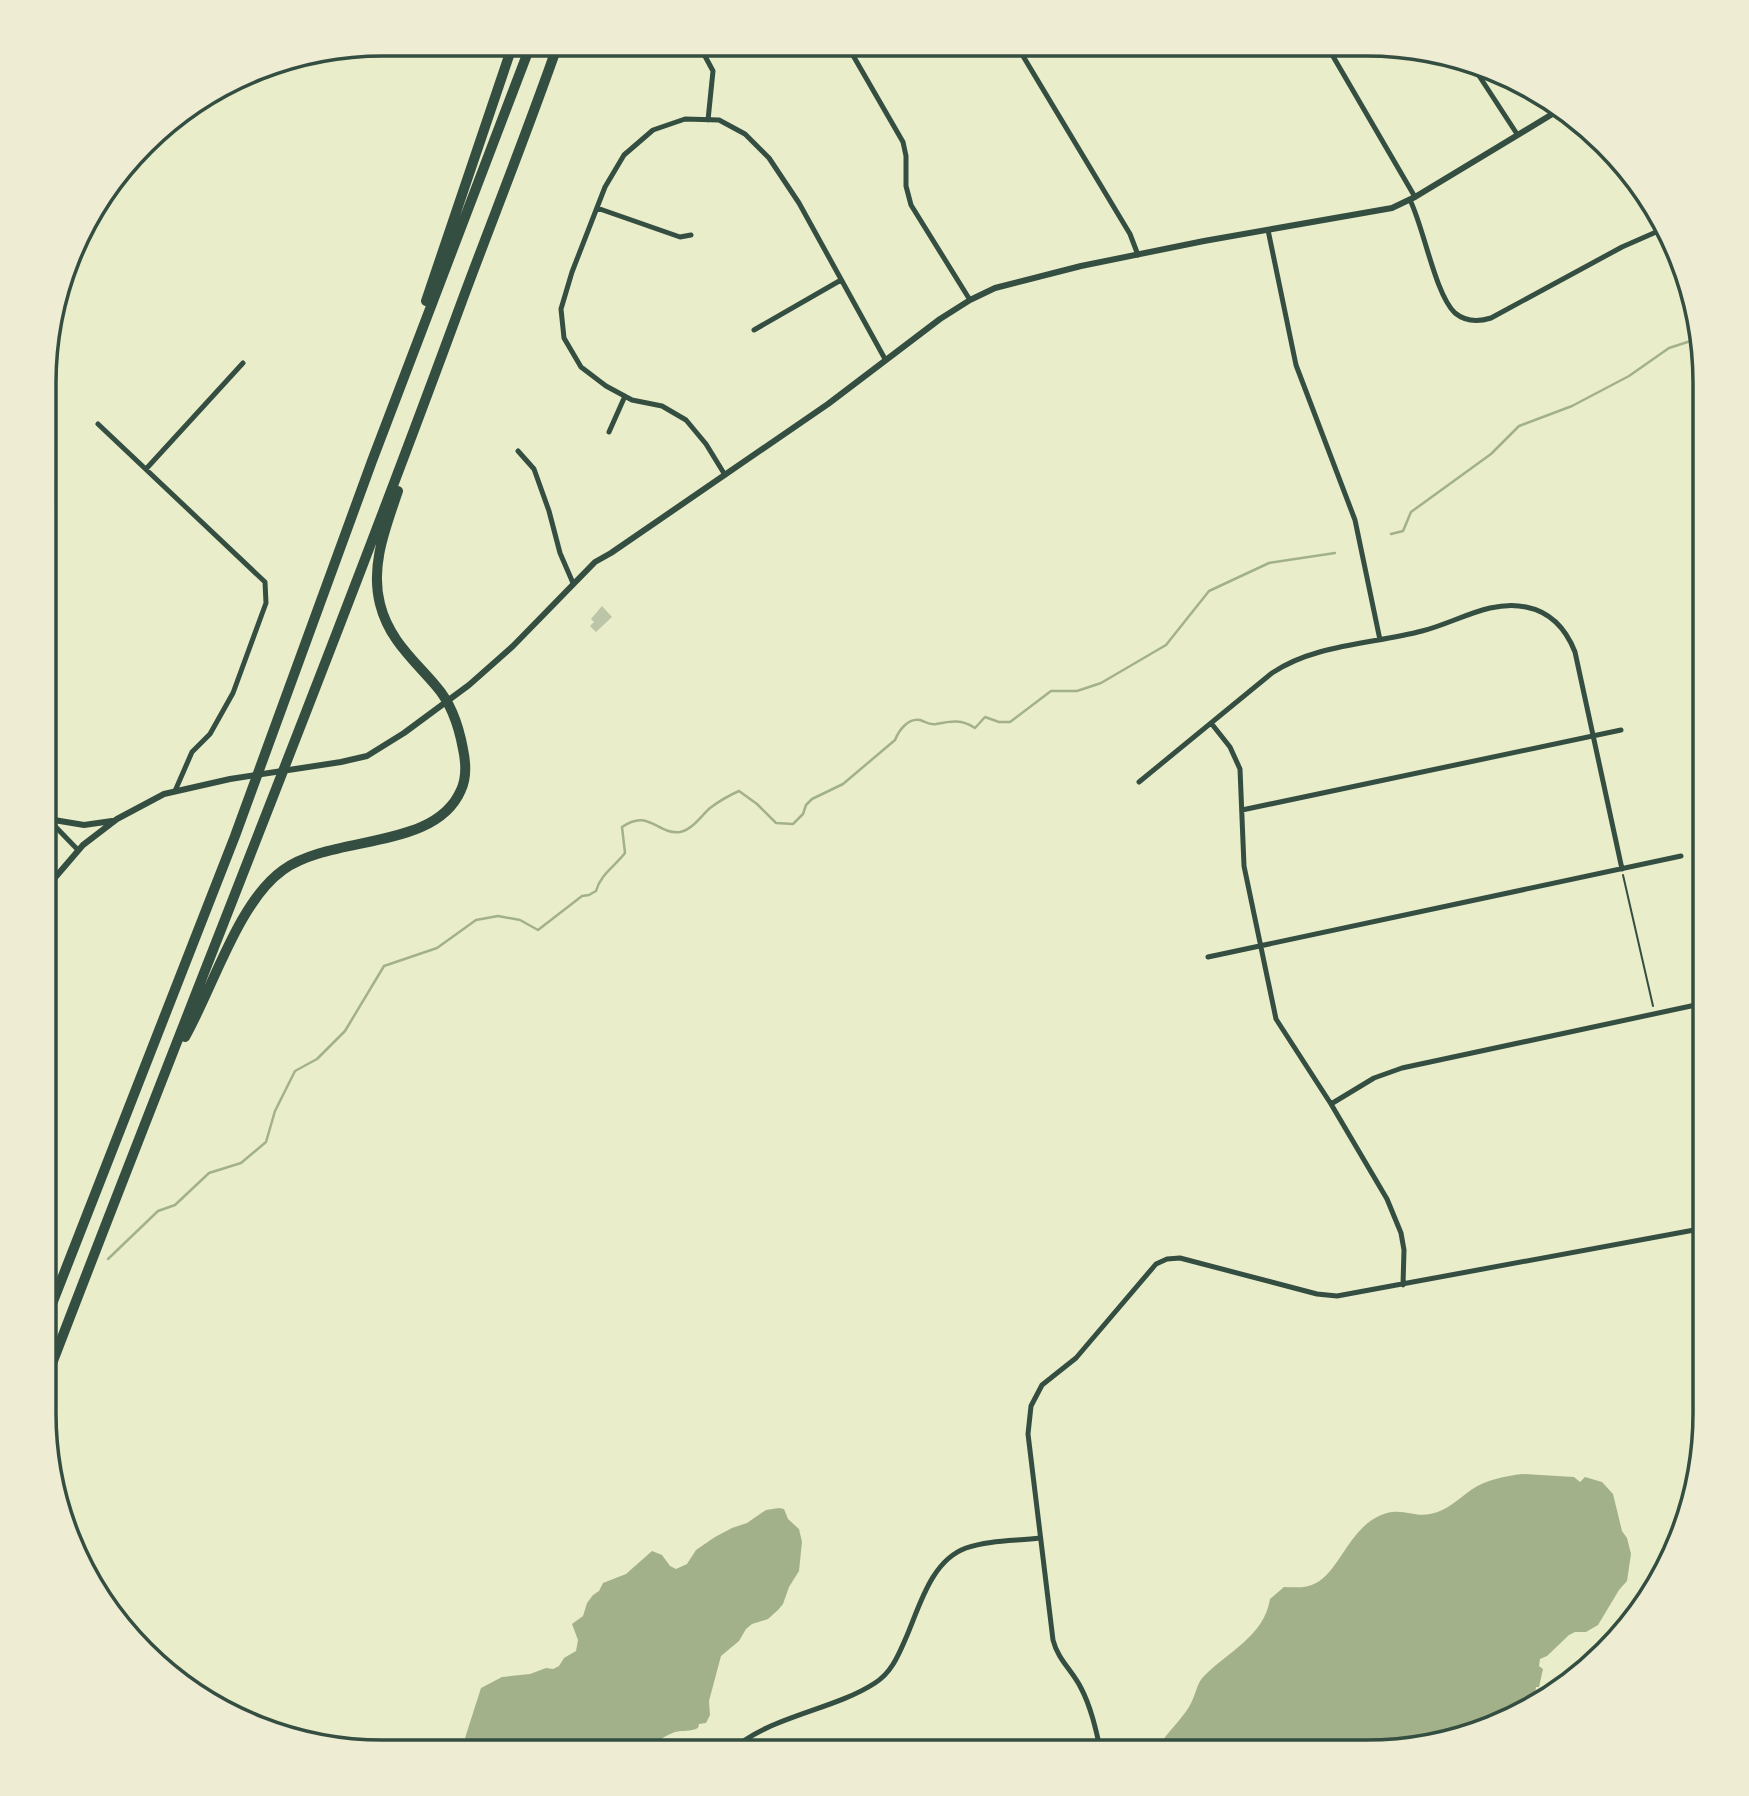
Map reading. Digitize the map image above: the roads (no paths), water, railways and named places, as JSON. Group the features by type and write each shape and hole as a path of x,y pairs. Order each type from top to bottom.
{"highway":[{"path":"409,362 434,273 509,56"},
{"path":"56,1293 234,836 409,362 526,56"},
{"path":"56,1353 437,370 554,56"},
{"path":"167,1068 195,1020 240,923 266,885 281,871 313,853 424,827 441,817 461,791 466,776 465,758 462,739 447,702 393,637 380,604 377,584 381,544 437,370"},
{"path":"56,1279 74,1245"}],"street":[{"path":"705,56 713,71 708,120"},
{"path":"853,56 903,142 906,186 911,205 970,300"},
{"path":"1023,56 1130,234 1138,255"},
{"path":"1333,56 1413,199 1446,299 1457,314 1474,321 1484,320 1622,247 1655,232"},
{"path":"1479,76 1517,134"},
{"path":"56,876 78,850 117,819 164,794 230,779 367,756 447,702 513,646 595,562 828,404 885,359 970,300 995,288 1039,276 1268,230 1379,212 1413,199 1552,114"},
{"path":"725,475 706,444 686,421 662,406 625,396 606,386 581,367 564,338 561,309 597,208 624,155 653,130 685,119 719,120 745,134 769,158 799,203 885,359"},
{"path":"597,208 680,237 691,235"},
{"path":"1268,230 1296,365 1349,501 1380,640"},
{"path":"754,330 841,280"},
{"path":"146,469 243,363"},
{"path":"609,432 625,396"},
{"path":"98,424 265,582 266,603 233,693 210,734 192,752 175,791"},
{"path":"518,451 534,468 560,553 573,583"},
{"path":"1139,782 1272,673 1293,661 1432,628 1497,607 1512,605 1539,611 1551,618 1570,638 1579,666 1622,869"},
{"path":"1211,723 1238,761 1244,866 1276,1019 1376,1178 1396,1217 1404,1250 1403,1286"},
{"path":"1242,810 1621,730"},
{"path":"56,820 84,825 117,819"},
{"path":"56,827 78,850"},
{"path":"1209,957 1681,856"},
{"path":"1331,1104 1374,1078 1402,1068 1693,1005"},
{"path":"1098,1740 1086,1697 1056,1653 1028,1434 1031,1406 1050,1377 1076,1358 1156,1264 1167,1259 1194,1262 1317,1294 1338,1296 1693,1230"},
{"path":"747,1740 755,1734 866,1688 885,1675 898,1656 929,1586 949,1558 978,1545 1040,1538"}],"waterway":[{"path":"1391,534 1403,531 1411,512 1491,454 1519,426 1572,406 1629,376 1669,348 1690,341"},
{"path":"108,1259 158,1211 175,1205 209,1173 241,1163 266,1142 275,1111 295,1071 317,1059 345,1031 384,966 437,948 476,920 498,916 520,920 538,930 582,896 596,891 604,875 625,853 622,827 639,820 672,832 684,831 710,808 739,791 776,823 793,824 812,799 843,784 895,740 908,723 916,720 929,724 961,722 975,728 985,717 999,722 1010,722 1051,691 1077,691 1101,683 1166,645 1209,591 1269,563 1335,553"}]}
